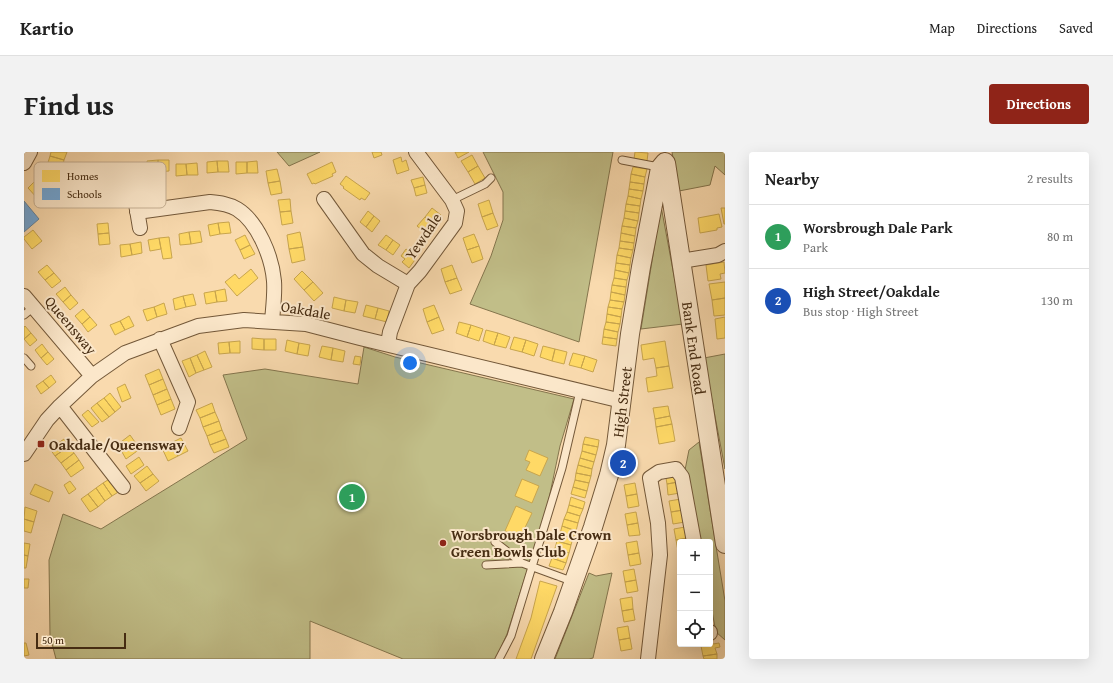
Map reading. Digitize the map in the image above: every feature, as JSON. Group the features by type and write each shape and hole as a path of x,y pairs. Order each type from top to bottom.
{"street":[{"path":"24,163 30,152"},
{"name":"Yewdale","path":"388,344 390,332 408,284 420,271 455,223 457,211 452,200 416,152"},
{"name":"Bank End Road","path":"663,161 682,261 695,358 725,544"},
{"name":"High Street","path":"544,659 574,582 609,475 616,445 640,267 663,161"},
{"path":"324,199 363,254 378,266 408,284"},
{"path":"137,212 210,202 222,203 237,208 250,219 262,240 269,258 274,281 272,321"},
{"path":"136,208 140,228"},
{"path":"682,261 718,255 725,251"},
{"name":"Queensway","path":"24,296 29,311 92,376"},
{"name":"Oakdale","path":"24,454 47,420 60,406 92,376 125,353 198,326 244,320 306,324 622,401"},
{"path":"160,339 188,402 179,428"},
{"path":"60,406 123,487"},
{"path":"648,659 660,555 658,523 650,478 658,472 676,469 682,477 693,539"}],"lane":[{"path":"622,160 663,161"},
{"path":"452,200 485,184 491,178"},
{"path":"24,358 31,366"},
{"path":"499,659 511,636 562,468 580,391"},
{"path":"495,542 522,563 574,582"},
{"path":"486,565 522,563"}],"shaded area":[{"path":"277,152 320,152 289,166"},
{"path":"483,152 613,152 579,342 470,304 491,256 503,220 503,192"},
{"path":"672,152 725,152 725,175 715,166 710,185 679,191"},
{"path":"661,206 683,324 641,329"},
{"path":"364,347 395,357 574,399 560,446 547,508 507,634 496,659 403,659 310,621 310,659 56,659 50,636 49,560 63,514 101,529 247,439 223,375 265,369 358,384"},
{"path":"725,354 725,469 704,358"},
{"path":"699,442 725,601 725,640 716,632 713,616 713,539 698,539 685,470 689,450"},
{"path":"589,573 596,576 612,573 593,658 555,659"}],"building: Homes":[{"path":"51,152 67,152 64,160 50,156"},
{"path":"372,152 381,152 382,155 374,158"},
{"path":"455,152 469,152 458,158"},
{"path":"635,152 648,153 647,161 634,159"},
{"path":"472,155 478,166 468,172 461,161"},
{"path":"50,156 64,160 64,162 48,162"},
{"path":"401,157 402,162 406,160 409,170 397,174 393,160"},
{"path":"158,160 158,162 147,162"},
{"path":"158,160 169,160 169,171 166,171 166,162 158,162"},
{"path":"217,161 218,172 207,173 207,162"},
{"path":"217,161 228,161 229,172 218,172"},
{"path":"257,161 258,173 247,173 247,162"},
{"path":"236,162 247,162 247,173 236,174"},
{"path":"332,162 336,172 332,174 333,176 312,184 307,174"},
{"path":"197,163 198,175 187,175 186,164"},
{"path":"176,164 186,164 187,175 176,176"},
{"path":"478,166 485,178 475,184 468,172"},
{"path":"633,167 647,169 645,177 631,174"},
{"path":"277,169 280,181 268,183 266,171"},
{"path":"631,174 645,177 644,184 630,182"},
{"path":"346,176 370,193 365,200 361,198 360,200 343,188 344,187 340,184"},
{"path":"423,177 425,185 414,188 411,180"},
{"path":"280,181 282,193 271,195 268,183"},
{"path":"34,182 34,195 28,188"},
{"path":"630,182 644,184 643,191 629,189"},
{"path":"425,185 427,193 416,196 414,188"},
{"path":"629,189 643,191 641,199 628,196"},
{"path":"628,196 641,199 640,206 626,204"},
{"path":"290,199 291,211 280,212 278,200"},
{"path":"489,200 493,213 482,217 478,204"},
{"path":"626,204 640,206 639,213 625,211"},
{"path":"432,208 441,215 434,225 425,217"},
{"path":"721,208 725,208 725,224 724,224"},
{"path":"291,211 293,223 282,225 280,212"},
{"path":"368,211 374,216 366,227 360,222"},
{"path":"625,211 639,213 638,221 624,218"},
{"path":"493,213 498,226 487,230 482,217"},
{"path":"719,214 722,227 717,228 717,230 700,233 698,218"},
{"path":"374,216 380,221 372,232 366,227"},
{"path":"425,217 434,225 427,234 417,226"},
{"path":"624,218 638,221 636,228 622,226"},
{"path":"229,222 231,233 220,234 218,223"},
{"path":"108,223 109,233 98,234 97,224"},
{"path":"218,223 220,234 210,236 208,225"},
{"path":"622,226 636,228 635,236 621,233"},
{"path":"33,230 42,241 32,249 24,237"},
{"path":"200,231 202,242 191,244 189,232"},
{"path":"189,232 191,244 180,245 179,234"},
{"path":"300,232 303,247 289,249 287,235"},
{"path":"109,233 110,244 99,245 98,234"},
{"path":"621,233 635,236 634,243 620,241"},
{"path":"474,234 479,246 467,250 463,238"},
{"path":"245,235 250,245 240,250 235,240"},
{"path":"386,235 393,240 386,250 378,245"},
{"path":"169,237 172,258 163,259 159,238"},
{"path":"159,238 161,249 150,251 148,240"},
{"path":"393,240 400,245 393,255 386,250"},
{"path":"620,241 634,243 633,250 619,248"},
{"path":"141,242 142,253 132,255 130,244"},
{"path":"130,244 132,255 121,257 120,245"},
{"path":"250,245 255,254 244,259 240,250"},
{"path":"479,246 483,259 472,263 467,250"},
{"path":"303,247 305,260 292,263 289,249"},
{"path":"619,248 633,250 631,258 617,255"},
{"path":"406,249 417,257 409,268 402,262 405,259 401,256"},
{"path":"617,255 631,258 630,265 616,263"},
{"path":"724,262 725,273 720,274 721,279 708,281 706,265"},
{"path":"616,263 630,265 629,273 615,270"},
{"path":"47,265 54,273 45,280 38,272"},
{"path":"452,265 457,278 445,282 441,269"},
{"path":"251,269 258,278 237,296 225,282 235,274 239,279"},
{"path":"615,270 629,273 627,280 614,278"},
{"path":"302,271 313,282 304,290 294,279"},
{"path":"54,273 61,281 52,288 45,280"},
{"path":"457,278 462,290 450,294 445,282"},
{"path":"614,278 627,280 626,287 612,285"},
{"path":"313,282 323,293 314,301 304,290"},
{"path":"725,282 725,298 712,300 709,284"},
{"path":"612,285 626,287 625,295 611,292"},
{"path":"65,287 71,295 63,302 56,294"},
{"path":"225,289 227,301 217,302 215,291"},
{"path":"215,291 217,302 206,304 204,293"},
{"path":"611,292 625,295 624,302 610,300"},
{"path":"193,294 196,305 186,307 183,296"},
{"path":"71,295 78,303 70,310 63,302"},
{"path":"183,296 186,307 175,310 173,299"},
{"path":"334,297 346,300 344,311 332,308"},
{"path":"725,298 725,315 714,316 712,300"},
{"path":"346,300 358,302 355,313 344,311"},
{"path":"610,300 624,302 622,309 608,307"},
{"path":"164,303 167,314 157,317 154,307"},
{"path":"366,305 378,308 375,319 363,316"},
{"path":"434,305 439,317 427,322 423,309"},
{"path":"154,307 157,317 147,321 143,310"},
{"path":"608,307 622,309 621,317 607,314"},
{"path":"378,308 389,311 387,322 375,319"},
{"path":"83,309 90,317 82,324 75,316"},
{"path":"607,314 621,317 620,324 606,322"},
{"path":"129,316 134,326 125,330 120,321"},
{"path":"90,317 97,325 88,332 82,324"},
{"path":"439,317 444,330 432,334 427,322"},
{"path":"725,317 725,338 717,339 715,319"},
{"path":"120,321 125,330 115,335 110,325"},
{"path":"459,322 471,325 467,337 456,333"},
{"path":"606,322 620,324 618,332 604,329"},
{"path":"471,325 483,329 479,341 467,337"},
{"path":"25,326 31,333 24,339 24,327"},
{"path":"604,329 618,332 617,339 603,337"},
{"path":"486,330 498,333 494,345 483,341"},
{"path":"31,333 37,340 30,346 24,339"},
{"path":"498,333 510,337 506,348 494,345"},
{"path":"514,337 526,340 522,352 510,349"},
{"path":"603,337 617,339 616,346 602,344"},
{"path":"252,338 264,339 264,350 252,349"},
{"path":"264,339 276,339 276,350 264,350"},
{"path":"287,340 299,343 297,354 285,351"},
{"path":"526,340 538,344 534,356 522,352"},
{"path":"240,341 240,353 230,353 229,342"},
{"path":"665,341 669,366 656,368 654,358 643,360 641,345"},
{"path":"229,342 230,353 219,354 218,343"},
{"path":"299,343 310,345 308,356 297,354"},
{"path":"42,344 48,352 41,358 35,350"},
{"path":"322,346 333,348 331,360 319,357"},
{"path":"543,346 555,349 552,361 540,357"},
{"path":"333,348 345,351 343,362 331,360"},
{"path":"555,349 567,352 564,364 552,361"},
{"path":"205,351 212,367 204,370 197,355"},
{"path":"48,352 54,359 47,365 41,358"},
{"path":"573,353 585,356 581,368 569,365"},
{"path":"197,355 204,370 196,373 190,358"},
{"path":"355,356 361,357 360,365 353,364"},
{"path":"585,356 597,360 593,372 581,368"},
{"path":"190,358 196,373 189,377 182,361"},
{"path":"669,366 673,388 648,392 646,378 657,376 656,368"},
{"path":"159,369 163,379 149,385 145,375"},
{"path":"51,375 56,382 49,388 43,381"},
{"path":"163,379 167,389 153,395 149,385"},
{"path":"43,381 49,388 41,394 36,386"},
{"path":"125,384 131,398 122,402 117,388"},
{"path":"167,389 171,399 157,405 153,395"},
{"path":"110,393 121,407 115,412 104,398"},
{"path":"104,398 115,412 109,417 97,403"},
{"path":"171,399 175,409 161,415 157,405"},
{"path":"97,403 109,417 102,422 91,408"},
{"path":"212,403 215,412 200,418 196,410"},
{"path":"668,406 670,416 655,419 653,408"},
{"path":"88,410 99,422 92,427 82,415"},
{"path":"215,412 219,421 203,427 200,418"},
{"path":"670,416 672,424 656,427 655,419"},
{"path":"219,421 222,430 207,436 203,427"},
{"path":"672,424 675,441 659,444 656,427"},
{"path":"222,430 226,439 210,445 207,436"},
{"path":"130,435 135,442 122,452 117,445"},
{"path":"585,437 599,440 598,447 583,444"},
{"path":"181,438 188,451 178,456 171,443"},
{"path":"64,439 69,446 55,456 50,449"},
{"path":"226,439 229,447 214,453 210,445"},
{"path":"135,442 140,449 126,459 122,452"},
{"path":"171,443 178,456 168,461 162,448"},
{"path":"583,444 598,447 596,455 582,451"},
{"path":"69,446 74,453 61,463 55,456"},
{"path":"529,450 548,458 540,476 526,470 530,462 525,460"},
{"path":"582,451 596,455 594,462 580,458"},
{"path":"74,453 79,460 66,470 61,463"},
{"path":"139,457 144,465 131,474 126,466"},
{"path":"580,458 594,462 592,469 578,465"},
{"path":"79,460 84,468 71,477 66,470"},
{"path":"578,465 592,469 591,476 576,473"},
{"path":"147,466 153,474 140,483 134,476"},
{"path":"676,471 678,482 667,484 665,472"},
{"path":"576,473 591,476 589,483 575,480"},
{"path":"153,474 159,481 146,491 140,483"},
{"path":"111,478 120,491 112,496 103,483"},
{"path":"522,479 539,486 532,503 515,496"},
{"path":"575,480 589,483 587,491 573,487"},
{"path":"70,481 76,489 69,494 64,485"},
{"path":"678,482 680,493 668,495 667,484"},
{"path":"103,483 112,496 105,501 96,488"},
{"path":"635,483 637,494 626,496 624,485"},
{"path":"35,484 53,492 49,502 30,494"},
{"path":"573,487 587,491 585,498 571,494"},
{"path":"96,488 105,501 98,507 88,494"},
{"path":"88,494 98,507 90,512 81,499"},
{"path":"637,494 639,506 628,508 626,496"},
{"path":"571,497 585,502 583,509 569,505"},
{"path":"681,499 683,510 671,512 669,501"},
{"path":"569,505 583,509 580,516 567,512"},
{"path":"516,506 532,513 520,538 505,531"},
{"path":"25,507 37,511 34,522 24,519"},
{"path":"683,510 685,522 673,524 671,512"},
{"path":"567,512 580,516 578,523 564,519"},
{"path":"636,512 638,523 627,525 625,514"},
{"path":"24,519 34,522 31,533 24,531"},
{"path":"564,519 578,523 576,531 562,526"},
{"path":"638,523 640,535 629,536 627,525"},
{"path":"562,526 576,531 573,538 560,534"},
{"path":"685,527 687,538 676,540 674,529"},
{"path":"560,534 573,538 571,545 557,541"},
{"path":"557,541 571,545 569,553 555,548"},
{"path":"637,541 639,553 628,555 626,543"},
{"path":"24,543 30,544 28,556 24,555"},
{"path":"555,548 569,553 566,563 552,558"},
{"path":"639,553 641,564 630,566 628,555"},
{"path":"24,555 28,556 26,568 24,568"},
{"path":"552,558 566,563 563,570 549,566"},
{"path":"634,569 636,580 625,582 623,571"},
{"path":"24,579 29,579 28,588 24,588"},
{"path":"636,580 638,591 627,593 625,582"},
{"path":"540,581 557,586 531,659 516,659 531,618"},
{"path":"632,597 633,609 622,611 620,599"},
{"path":"633,609 635,620 624,622 622,611"},
{"path":"628,626 630,638 619,640 617,628"},
{"path":"630,638 632,649 621,651 619,640"},
{"path":"24,643 26,643 29,655 24,656"},
{"path":"719,643 720,647 715,648 717,654 703,656 701,647 713,647 713,644"},
{"path":"717,654 717,659 704,659 703,656"}],"building: Schools":[{"path":"24,201 39,219 24,232"}],"place":[{"name":"Oakdale/Queensway","path":"41,444"},
{"name":"High Street/Oakdale","path":"623,463"},
{"name":"Worsbrough Dale Park","path":"352,497"},
{"name":"Worsbrough Dale Crown Green Bowls Club","path":"443,543"}]}
